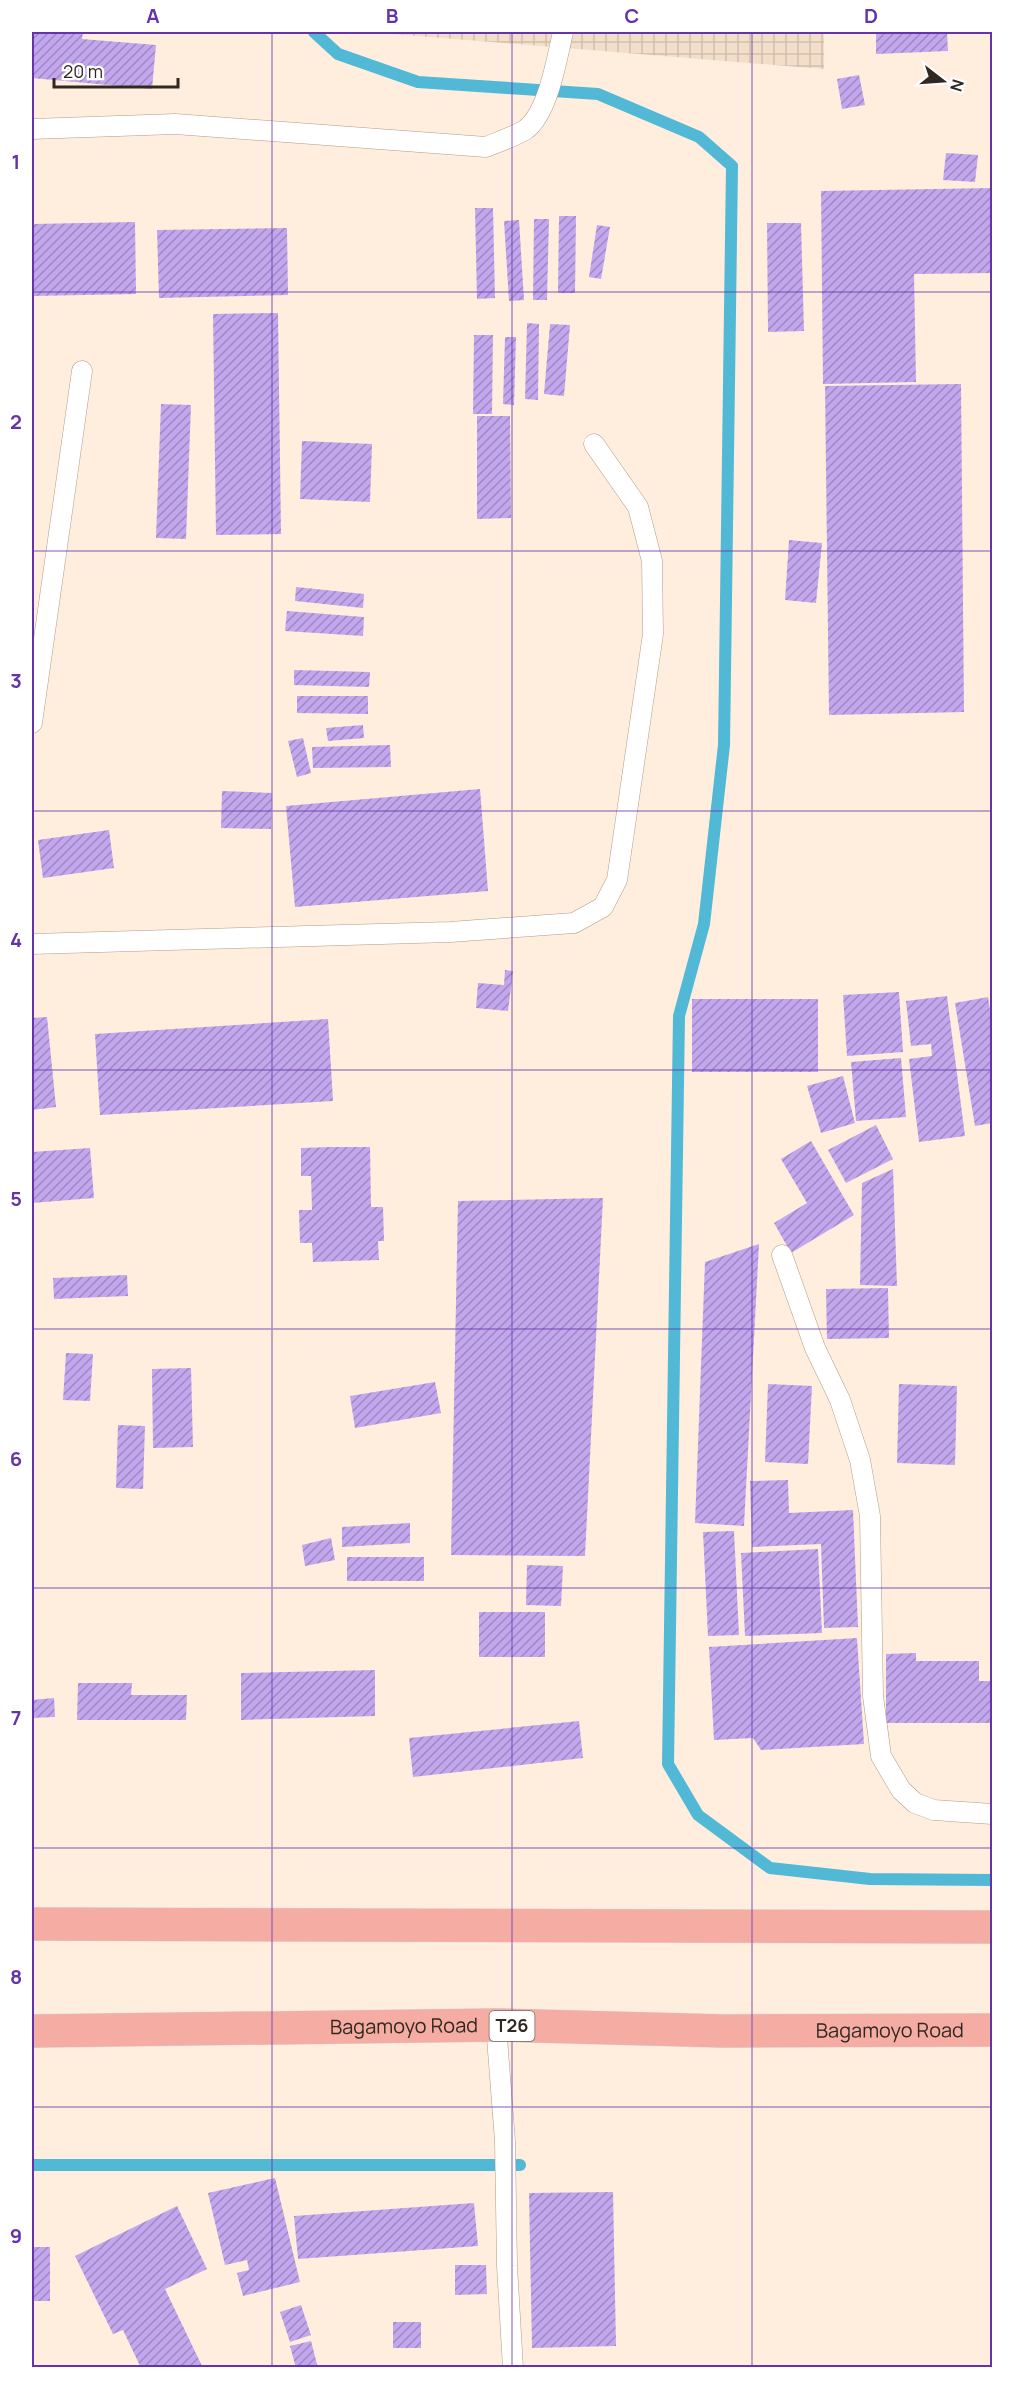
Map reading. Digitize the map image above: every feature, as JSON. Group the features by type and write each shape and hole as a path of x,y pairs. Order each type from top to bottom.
{"highway":[{"path":"32,1924 993,1927"},
{"name":"Bagamoyo Road","path":"32,2031 496,2025 724,2031 993,2030"}],"lane":[{"path":"32,129 175,124 486,147 526,129 542,107 555,70 563,32"},
{"path":"32,723 82,371"},
{"path":"32,944 450,932 574,923 603,907 617,880 653,634 652,561 638,507 594,444"},
{"path":"782,1254 814,1348 840,1400 860,1460 870,1516 873,1696 881,1756 901,1790 915,1803 934,1810 993,1814"},
{"path":"496,2025 505,2149 507,2266 513,2367"}],"shaded area":[{"path":"368,32 824,32 824,69"}],"building":[{"path":"32,32 83,32 82,39 156,45 152,89 32,78"},
{"path":"876,32 947,32 948,51 876,54"},
{"path":"859,75 865,105 842,109 837,79"},
{"path":"946,153 978,155 975,182 943,180"},
{"path":"992,188 992,273 914,274 916,382 823,384 821,191"},
{"path":"475,208 493,208 495,298 477,299"},
{"path":"559,216 576,216 575,293 558,293"},
{"path":"534,219 549,219 547,300 533,300"},
{"path":"519,220 524,300 509,301 504,221"},
{"path":"135,222 136,294 32,296 32,224"},
{"path":"767,223 801,223 804,331 768,332"},
{"path":"597,225 610,227 601,279 589,277"},
{"path":"287,228 288,295 159,298 157,230"},
{"path":"278,313 281,534 216,535 213,314"},
{"path":"527,323 539,324 538,400 525,399"},
{"path":"550,324 570,325 564,396 544,394"},
{"path":"474,335 493,335 492,414 473,414"},
{"path":"505,337 516,337 514,405 503,404"},
{"path":"961,384 964,712 829,715 825,386"},
{"path":"161,404 191,405 186,539 156,538"},
{"path":"477,416 510,416 511,518 477,519"},
{"path":"302,441 372,444 370,502 300,499"},
{"path":"789,540 822,543 816,603 785,600"},
{"path":"296,587 364,594 363,608 295,601"},
{"path":"287,611 364,617 363,636 285,631"},
{"path":"294,670 370,672 369,687 294,685"},
{"path":"297,696 368,696 368,714 297,713"},
{"path":"363,725 364,738 328,741 326,728"},
{"path":"303,738 311,773 297,777 288,741"},
{"path":"390,745 391,767 313,768 312,747"},
{"path":"480,789 488,891 295,907 286,806"},
{"path":"222,791 272,793 271,829 221,828"},
{"path":"109,830 114,868 43,878 38,840"},
{"path":"505,970 513,971 508,1011 476,1008 478,983 504,985"},
{"path":"899,992 903,1052 847,1056 843,995"},
{"path":"947,996 965,1136 919,1142 909,1059 932,1056 931,1044 911,1046 906,1001"},
{"path":"988,997 992,1023 992,1123 975,1126 955,1003"},
{"path":"692,999 818,999 818,1072 692,1072"},
{"path":"47,1017 56,1107 32,1110 32,1018"},
{"path":"328,1019 333,1101 100,1115 95,1034"},
{"path":"901,1058 906,1117 856,1121 851,1062"},
{"path":"843,1076 855,1123 821,1133 807,1086"},
{"path":"876,1125 893,1159 846,1183 828,1150"},
{"path":"811,1141 854,1215 791,1253 774,1223 807,1203 781,1159"},
{"path":"370,1147 371,1207 383,1207 384,1241 378,1241 379,1260 313,1262 312,1243 300,1243 299,1210 312,1210 311,1176 301,1176 301,1148"},
{"path":"90,1148 94,1198 32,1203 32,1152"},
{"path":"893,1169 897,1286 860,1285 862,1183"},
{"path":"603,1198 585,1556 451,1555 458,1201"},
{"path":"759,1244 744,1526 695,1523 705,1262"},
{"path":"127,1275 128,1296 54,1299 53,1278"},
{"path":"888,1288 889,1338 827,1339 826,1289"},
{"path":"66,1353 93,1354 90,1401 63,1400"},
{"path":"191,1368 193,1447 153,1448 152,1369"},
{"path":"435,1382 441,1413 355,1428 350,1396"},
{"path":"768,1384 812,1386 808,1464 765,1462"},
{"path":"899,1384 957,1386 955,1465 897,1463"},
{"path":"118,1425 145,1426 143,1489 116,1488"},
{"path":"788,1480 789,1513 853,1510 858,1627 824,1628 821,1544 752,1547 750,1481"},
{"path":"410,1523 410,1543 342,1547 342,1527"},
{"path":"734,1531 739,1635 708,1636 703,1532"},
{"path":"331,1538 335,1560 305,1566 302,1545"},
{"path":"818,1549 822,1633 745,1636 741,1553"},
{"path":"347,1557 424,1557 424,1581 347,1581"},
{"path":"527,1565 563,1566 561,1606 526,1605"},
{"path":"479,1612 545,1612 545,1657 479,1657"},
{"path":"857,1638 864,1744 761,1750 753,1738 714,1740 709,1647"},
{"path":"916,1653 916,1661 979,1661 979,1681 992,1681 992,1723 886,1723 886,1654"},
{"path":"375,1670 375,1716 241,1720 241,1673"},
{"path":"78,1683 132,1683 131,1695 187,1695 186,1720 77,1720"},
{"path":"54,1698 55,1717 32,1718 32,1700"},
{"path":"579,1721 583,1758 413,1777 409,1738"},
{"path":"275,2178 300,2282 243,2296 237,2273 249,2270 247,2260 225,2265 208,2193"},
{"path":"613,2192 616,2346 532,2348 529,2193"},
{"path":"474,2203 478,2246 298,2259 294,2216"},
{"path":"177,2206 207,2269 165,2289 203,2368 141,2368 123,2330 113,2334 75,2256"},
{"path":"32,2247 50,2247 50,2301 32,2301"},
{"path":"455,2265 486,2265 487,2294 455,2295"},
{"path":"301,2305 311,2335 290,2342 280,2312"},
{"path":"393,2322 421,2322 421,2348 393,2348"},
{"path":"311,2341 318,2368 296,2368 290,2346"}],"waterway":[{"path":"314,32 338,54 418,82 598,94 699,137 732,166 724,745 704,924 679,1016 668,1764 698,1815 770,1868 870,1879 992,1880"},
{"path":"32,2165 520,2165"}]}
